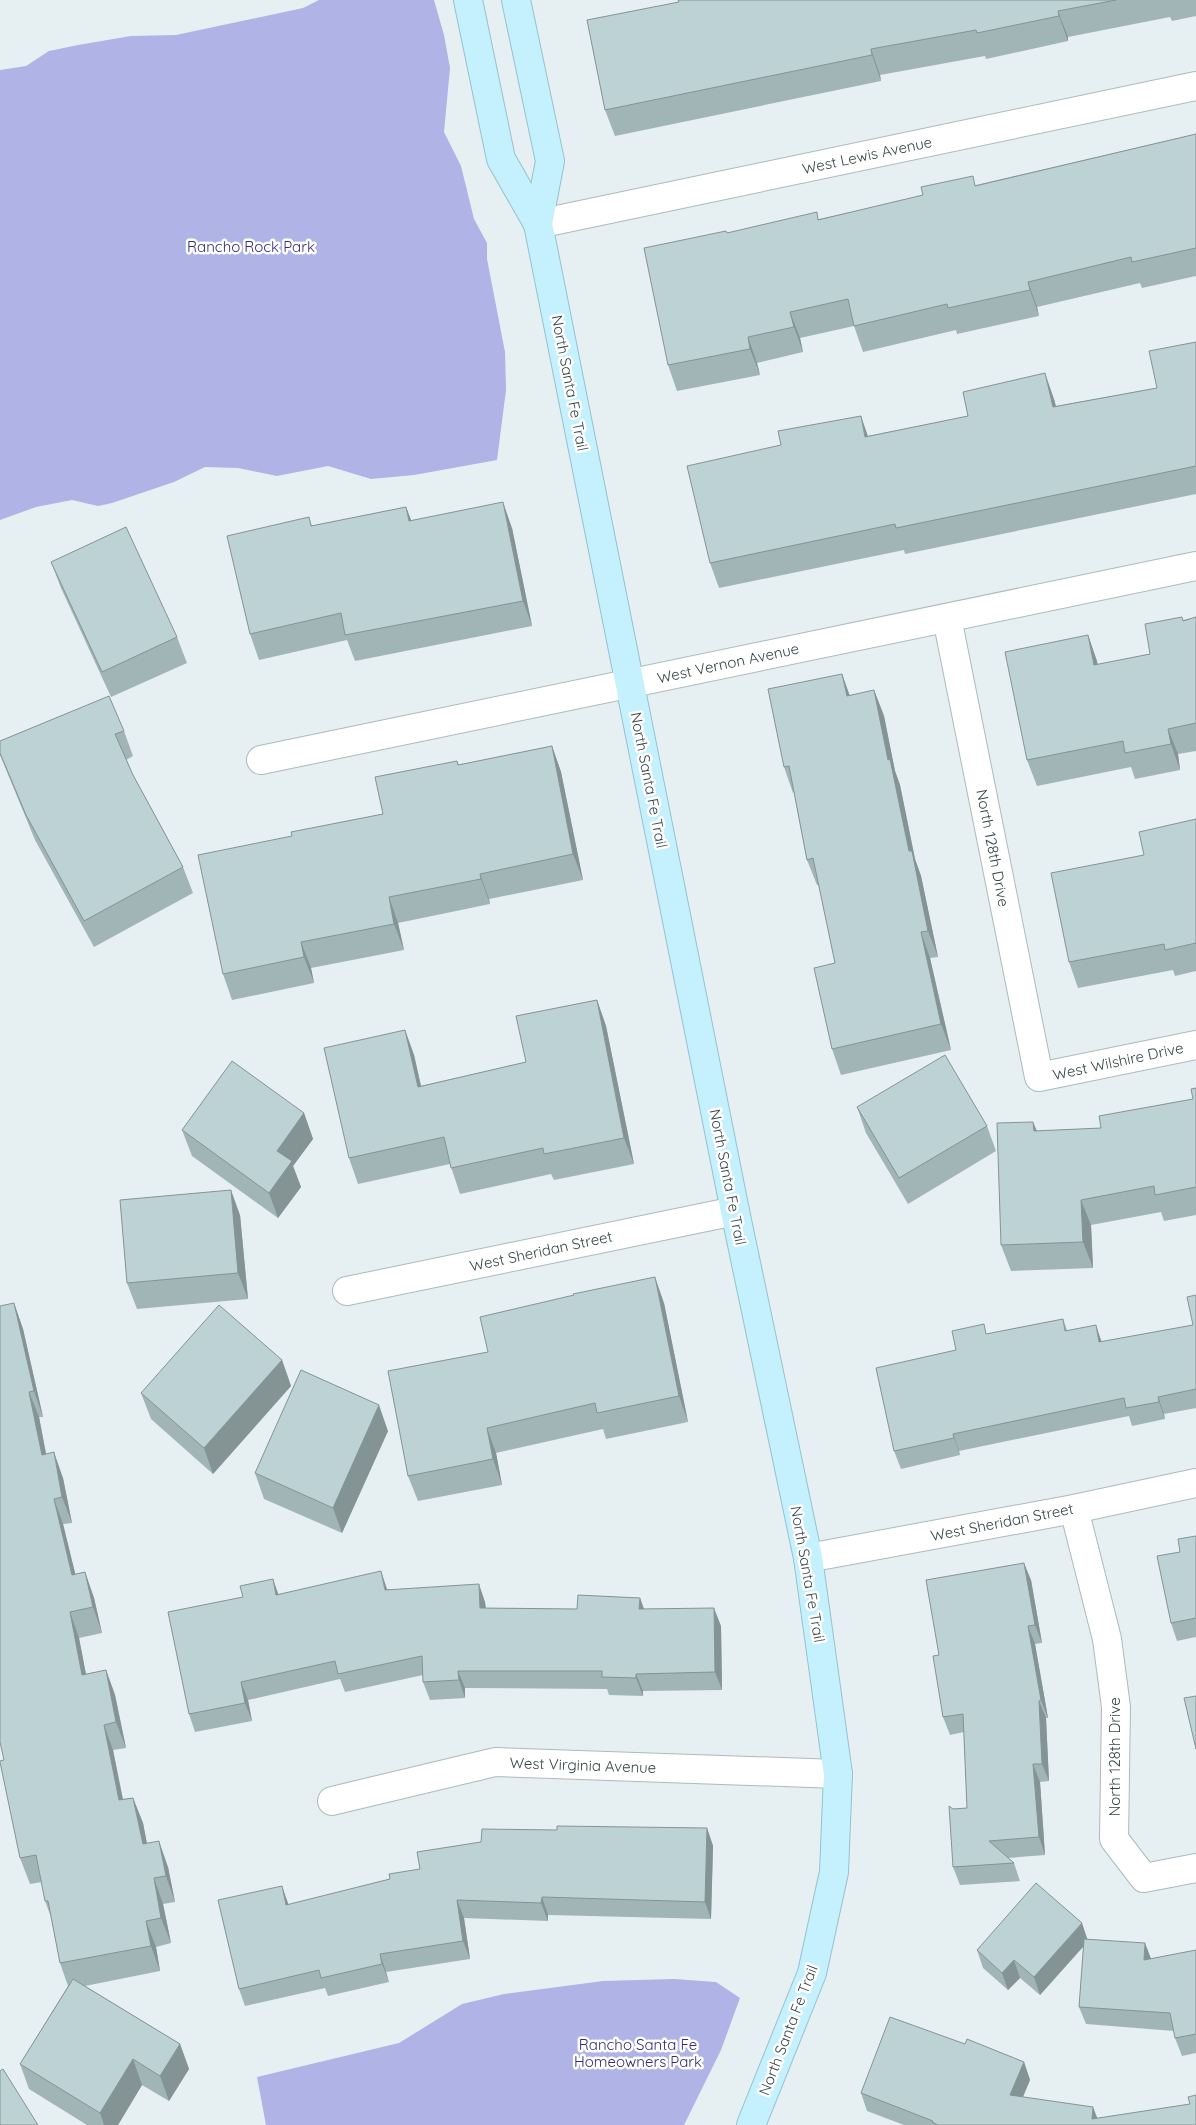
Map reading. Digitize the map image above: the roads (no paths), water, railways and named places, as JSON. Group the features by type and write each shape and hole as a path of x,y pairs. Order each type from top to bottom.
{"street":[{"name":"North Santa Fe Trail","path":"468,0 502,159 538,224 735,1212 808,1558 838,1774 834,1872 812,1974 751,2125"},
{"name":"North Santa Fe Trail","path":"516,0 550,160 538,224"},
{"name":"West Lewis Avenue","path":"538,224 1196,86"},
{"name":"West Vernon Avenue","path":"260,760 1196,566"},
{"name":"North 128th Drive","path":"946,618 1039,1077"},
{"name":"West Wilshire Drive","path":"1039,1077 1196,1045"},
{"name":"West Sheridan Street","path":"347,1291 735,1212"},
{"name":"West Sheridan Street","path":"808,1558 1074,1509 1196,1483"},
{"name":"North 128th Drive","path":"1074,1509 1106,1639 1116,1707 1114,1839 1144,1878 1196,1868"},
{"name":"West Virginia Avenue","path":"332,1801 494,1762 838,1774"}],"park label":[{"name":"Rancho Rock Park","path":"251,246"},
{"name":"Rancho Santa Fe Homeowners Park","path":"638,2052"}]}
